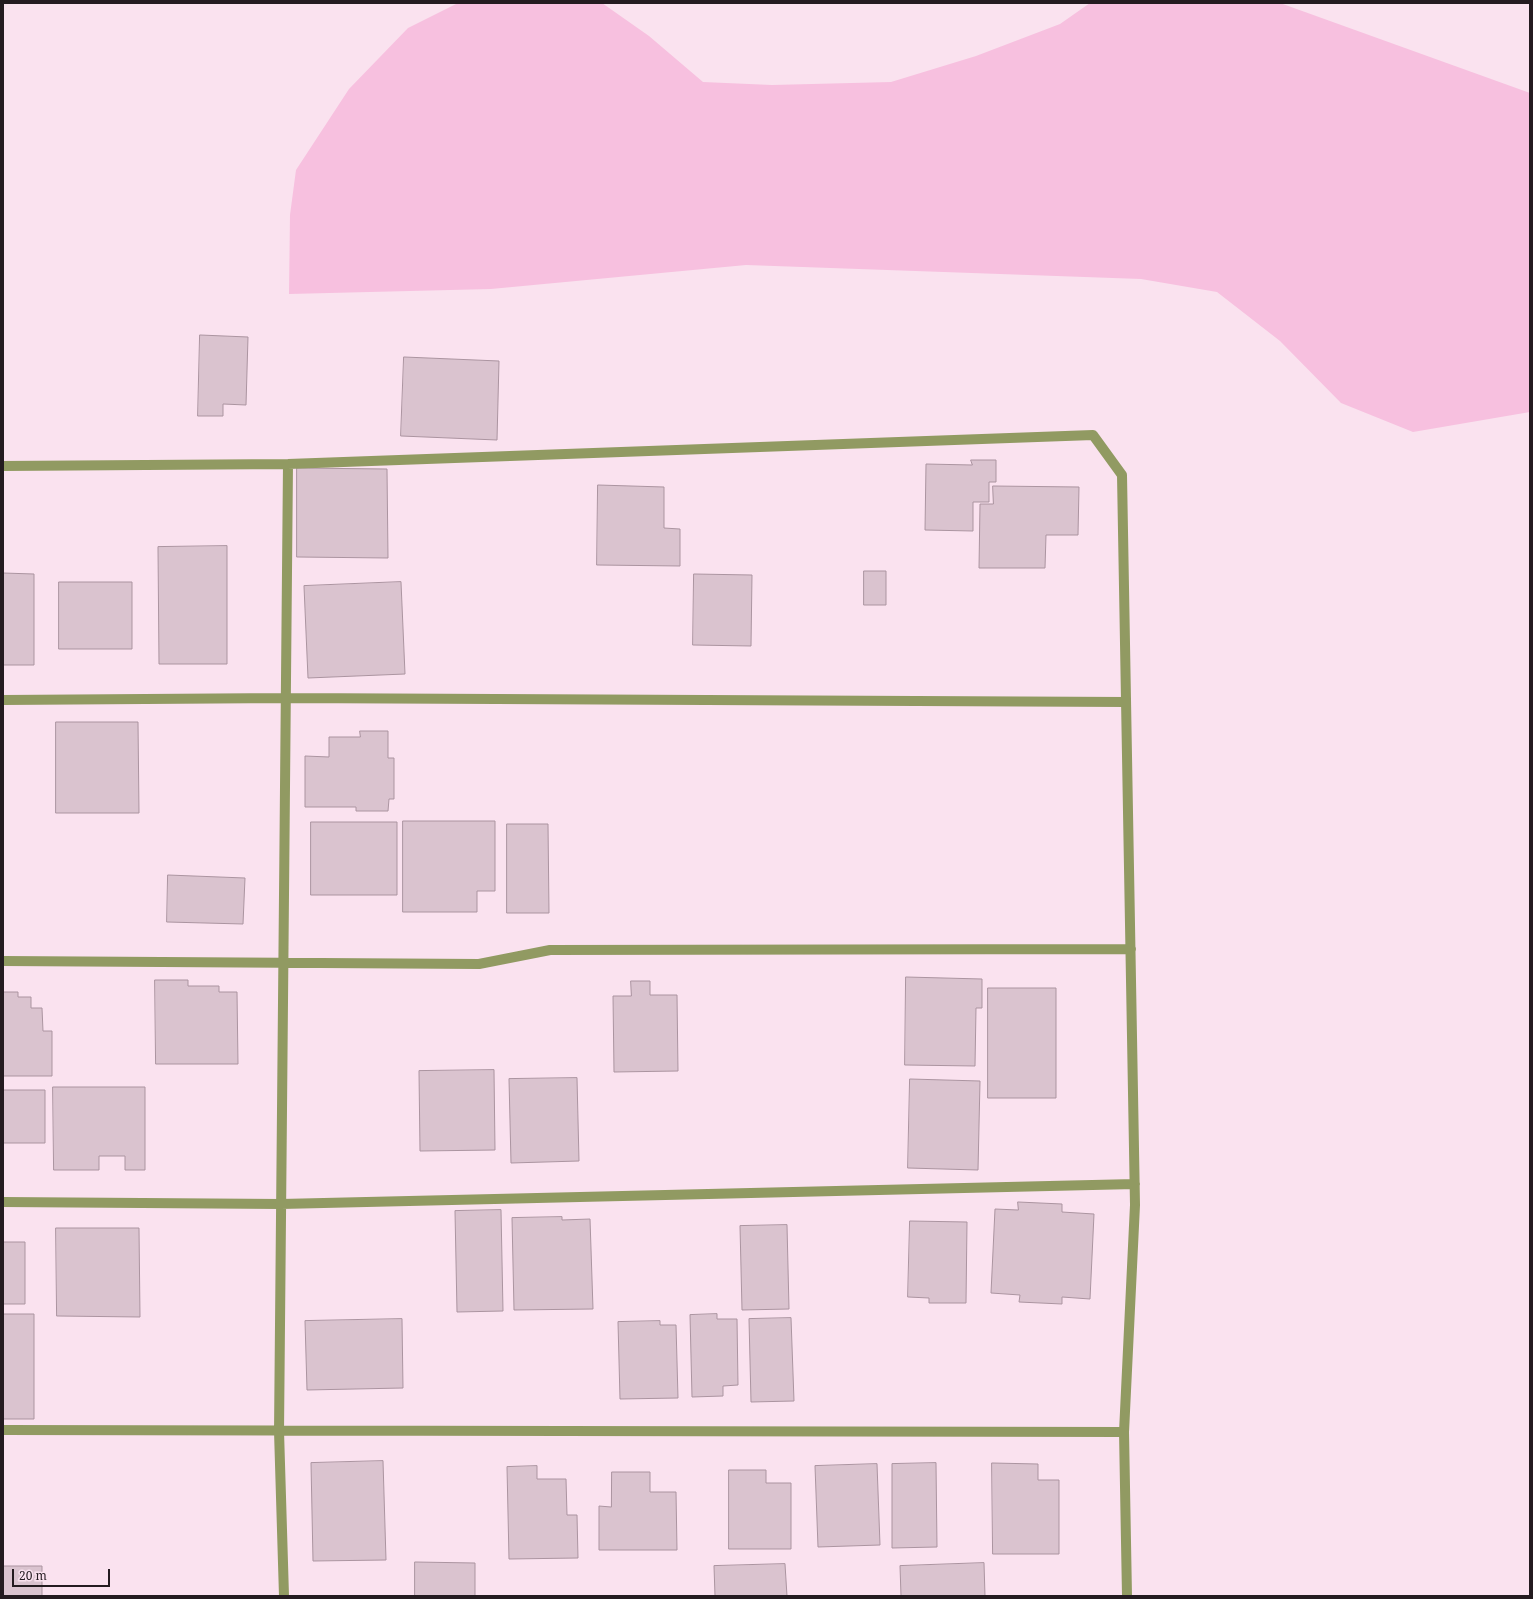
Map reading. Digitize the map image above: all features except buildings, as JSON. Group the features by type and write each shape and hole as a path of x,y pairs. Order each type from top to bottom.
{"street":[{"path":"3,466 288,464 1093,435 1122,475 1135,1184 1124,1432 1126,1596"},
{"path":"284,1596 279,1431 288,464"},
{"path":"3,700 286,698 1126,702"},
{"path":"3,961 284,964 479,964 550,950 1131,949"},
{"path":"3,1202 281,1204 1135,1184"},
{"path":"3,1430 1124,1432"}],"shaded area":[{"path":"458,3 602,3 649,36 703,82 772,85 891,82 976,56 1060,24 1090,3 1280,3 1530,93 1530,412 1413,432 1341,403 1280,341 1217,292 1141,279 746,265 491,289 289,294 290,215 296,170 349,89 408,28"}]}
